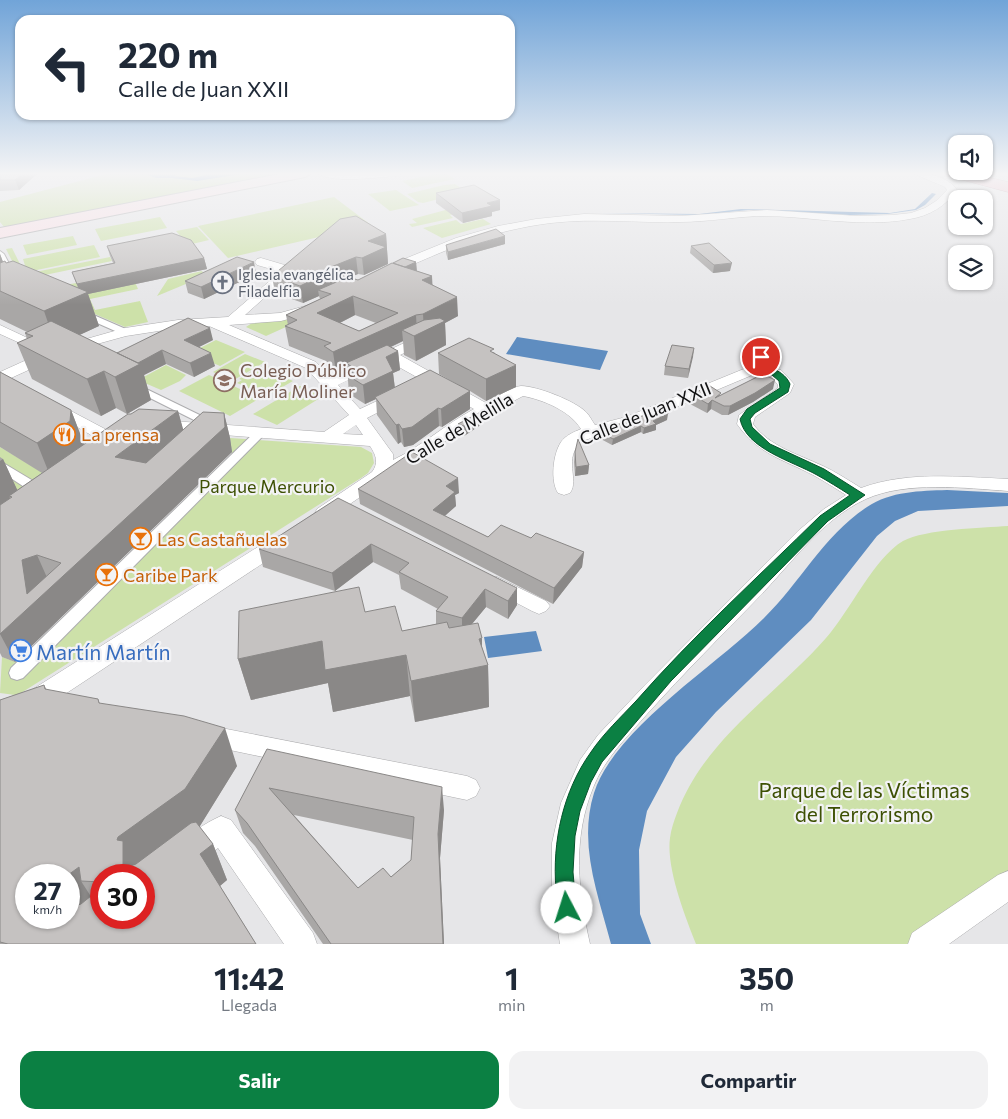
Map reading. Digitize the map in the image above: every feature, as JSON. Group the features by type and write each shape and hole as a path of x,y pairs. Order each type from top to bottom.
{"main road":[{"path":"0,233 81,217"}],"street":[{"path":"376,278 424,254 471,237 511,226 555,220 600,217"},
{"path":"603,217 680,219 705,217"},
{"path":"834,217 880,217"},
{"path":"0,254 16,284"},
{"path":"232,326 285,274 284,269 253,261"},
{"path":"232,326 247,319 291,315 316,306"},
{"path":"70,308 125,332"},
{"path":"0,378 63,353 125,332 161,326 208,322 232,326 306,361 358,416 386,458 385,466 378,477"},
{"path":"2,332 63,353"},
{"path":"328,384 423,339 435,339"},
{"path":"756,342 757,369 776,373 786,384 784,390 751,411 745,419 747,428 766,446 820,472 859,495"},
{"path":"389,355 433,378 485,409"},
{"name":"Calle de Juan XXII","path":"564,489 561,473 566,449 576,438 591,430 632,420 757,369"},
{"path":"0,378 16,386"},
{"path":"328,437 358,416 433,378"},
{"path":"125,381 221,430"},
{"name":"Calle de Melilla","path":"0,722 36,701 378,477 411,458 456,425 517,393 529,391 578,413 591,430"},
{"path":"40,399 134,431 221,430 375,441"},
{"path":"100,453 134,431"},
{"path":"17,673 180,515 260,433"},
{"path":"0,465 48,491 30,505"},
{"path":"575,944 567,908 564,872 566,836 572,811 596,756 666,677 824,518 859,495 872,490 914,484 1008,485"},
{"path":"338,504 358,514"},
{"path":"479,575 539,606"},
{"path":"36,701 70,708"},
{"path":"182,730 467,788"},
{"path":"167,871 221,829 302,944"},
{"path":"923,944 1008,885"}],"green space":[{"path":"0,217 61,217 5,228 0,222"},
{"path":"160,217 167,228 101,241 95,229"},
{"path":"240,217 360,217 371,225 228,258 198,226"},
{"path":"419,217 453,218 412,227 409,224 417,223 412,219"},
{"path":"483,219 491,224 442,238 423,228 456,220 461,224"},
{"path":"197,227 209,240 188,245 176,231"},
{"path":"73,236 77,245 27,255 23,245"},
{"path":"94,245 100,257 27,272 23,259"},
{"path":"12,248 25,274 110,257 112,261 40,276 23,283 6,249"},
{"path":"202,271 205,276 157,296 168,279"},
{"path":"135,282 138,289 90,299 95,310 140,301 148,322 125,327 32,287 44,289 76,283"},
{"path":"293,319 297,322 266,336 246,327 252,323"},
{"path":"216,340 245,352 220,366 190,353"},
{"path":"245,354 265,362 232,381 213,372"},
{"path":"166,365 186,375 180,381 161,390 138,380"},
{"path":"260,366 264,368 267,366 285,374 282,376 293,381 272,393 260,388 255,391 237,383 242,380 239,379"},
{"path":"209,375 260,398 230,416 179,391"},
{"path":"300,386 323,396 277,425 253,414"},
{"name":"Parque Mercurio","path":"230,438 361,447 372,453 374,463 368,473 361,478 21,693 15,695 0,693 2,657 21,664 232,457"},
{"path":"0,447 50,477 21,498 0,484"},
{"name":"Parque de las Víctimas del Terrorismo","path":"1008,526 1008,876 907,944 696,944 674,877 671,863 670,838 677,813 689,786 705,762 743,719 826,638 872,572 892,549 903,541 925,534"}],"water":[{"path":"517,337 608,351 600,370 506,354"},
{"path":"947,490 1008,493 1008,506 918,511 895,521 877,536 811,620 716,712 676,757 647,811 639,850 640,914 651,944 611,944 592,869 588,831 594,793 605,769 622,745 668,699 744,637 764,618 825,545 852,518 876,502 896,495"},
{"path":"536,631 542,651 488,658 484,637"}],"building":[{"path":"358,217 386,234 368,241 386,247 362,258 356,257 326,269 331,271 300,286 272,276 340,219"},
{"path":"496,229 505,236 448,252 446,245"},
{"path":"172,233 191,240 204,258 77,284 72,272 115,263 107,246"},
{"path":"709,243 732,263 714,265 691,246"},
{"path":"237,257 254,262 201,287 185,281"},
{"path":"403,258 416,262 405,267 393,263"},
{"path":"5,261 6,263 13,261 88,292 44,311 0,291 0,263"},
{"path":"392,263 432,276 422,280 457,297 423,314 416,315 333,352 324,346 331,343 285,326 297,320 286,315 331,294 318,290 348,277 358,280","holes":["353,296 398,313 359,331 317,313"]},
{"path":"188,318 210,328 184,340 211,353 190,363 162,350 138,363 117,353"},
{"path":"440,318 445,321 414,336 402,330 424,320"},
{"path":"51,321 140,364 115,377 104,371 87,379 17,343 33,336 25,333"},
{"path":"469,338 494,349 490,351 516,365 486,379 438,353"},
{"path":"387,345 398,351 386,357 393,371 363,385 347,375 357,370 346,363"},
{"path":"672,345 694,348 689,369 665,366"},
{"path":"430,370 470,391 441,409 438,408 412,427 402,429 399,424 396,425 375,397"},
{"path":"0,372 71,410 70,421 37,443 0,422"},
{"path":"763,374 775,380 730,406 724,406 712,400 708,404 691,394 710,386 721,393 715,398"},
{"path":"492,406 479,413 482,415 464,426 458,424"},
{"path":"665,408 668,414 653,421 656,424 644,428 641,426 613,439 599,431"},
{"path":"139,409 178,411 115,457 146,463 203,412 224,413 225,427 0,634 0,505 12,497 9,496 128,414","holes":["37,555 61,563 27,594 22,560"]},
{"path":"578,439 589,465 576,467 575,452"},
{"path":"412,452 458,478 446,486 455,492 433,510 488,537 501,525 531,538 536,533 584,552 554,588 358,489"},
{"path":"338,498 517,588 508,601 485,589 462,618 436,611 448,597 399,572 409,563 371,544 332,573 259,549"},
{"path":"359,587 365,612 395,606 402,631 447,622 449,628 478,623 482,638 479,639 488,665 411,681 406,655 325,670 322,641 238,659 239,611"},
{"path":"44,685 45,689 98,699 99,703 184,716 225,728 185,789 118,837 117,840 123,841 123,864 90,864 90,881 81,881 80,864 15,864 15,929 80,929 80,904 90,897 90,929 155,929 155,864 136,864 191,823 196,822 213,844 200,854 256,944 8,944 0,942 0,700"},
{"path":"267,749 442,787 438,834 443,944 331,944 247,823 235,810","holes":["269,788 414,817 411,860 391,877 383,868 358,888"]}],"place":[{"name":"Iglesia evangélica Filadelfia","path":"222,283"},
{"name":"Colegio Público María Moliner","path":"224,380"},
{"name":"La prensa","path":"65,434"},
{"name":"Las Castañuelas","path":"141,539"},
{"name":"Caribe Park","path":"107,575"},
{"name":"Martín Martín","path":"20,651"}],"route":[{"path":"567,908 564,872 566,836 572,811 596,756 666,677 824,518 859,495 820,472 766,446 747,428 745,424 747,415 756,407 781,393 786,384 776,373 765,369 761,357"}]}
